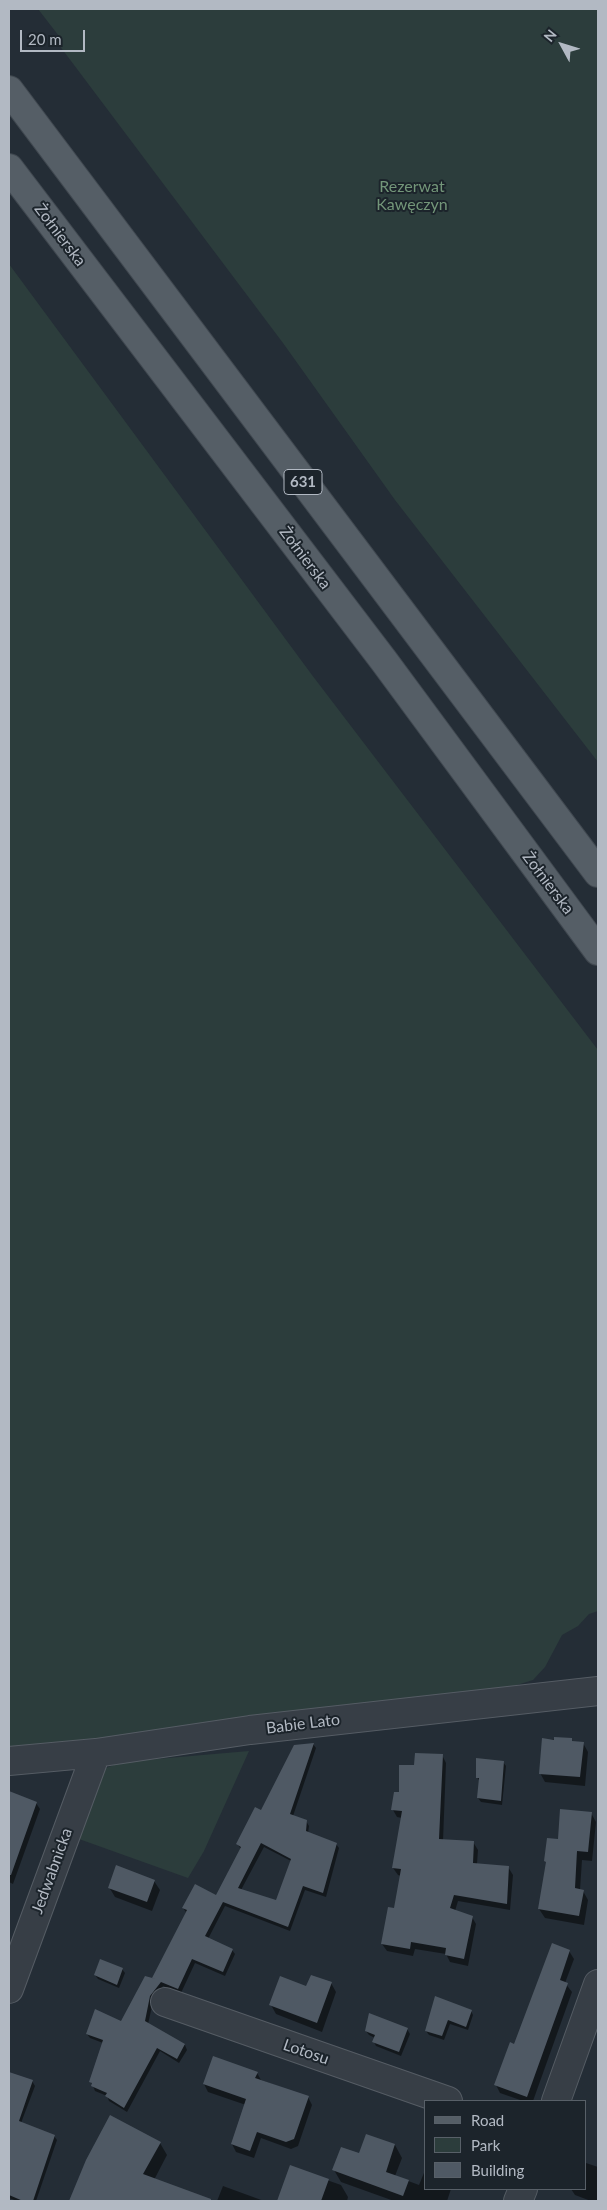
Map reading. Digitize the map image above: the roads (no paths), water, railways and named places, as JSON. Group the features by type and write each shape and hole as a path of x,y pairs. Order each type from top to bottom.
{"main road":[{"name":"631","path":"9,90 598,873"},
{"name":"Żołnierska","path":"9,168 384,661 598,951"}],"street":[{"name":"Babie Lato","path":"9,1761 96,1753 250,1730 598,1691"},
{"name":"Jedwabnicka","path":"9,1989 96,1753"},
{"path":"556,2100 598,1984"},
{"name":"Lotosu","path":"165,2002 445,2100"}],"park label":[{"name":"Rezerwat Kawęczyn","path":"412,196"}]}
